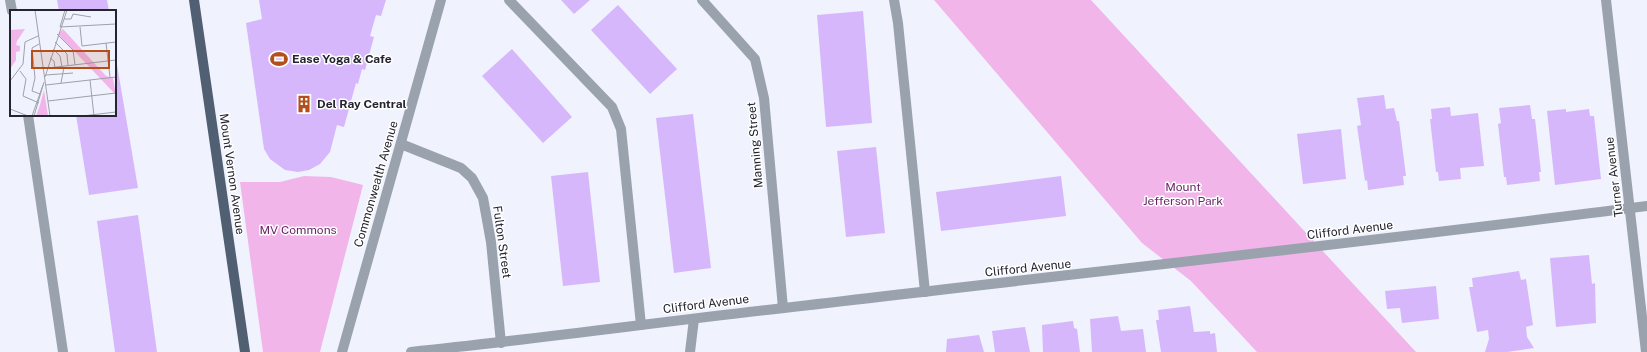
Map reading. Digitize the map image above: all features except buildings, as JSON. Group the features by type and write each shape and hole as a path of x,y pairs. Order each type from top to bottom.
{"main road":[{"name":"Mount Vernon Avenue","path":"194,0 245,352"}],"street":[{"path":"10,0 12,10"},
{"name":"Commonwealth Avenue","path":"342,352 441,0"},
{"path":"509,0 612,107 622,129 641,325"},
{"name":"Manning Street","path":"702,0 755,59 764,98 783,308"},
{"path":"894,0 898,23 925,292"},
{"name":"Turner Avenue","path":"1606,0 1631,208 1646,352"},
{"path":"28,116 63,352"},
{"name":"Fulton Street","path":"401,144 462,168 472,178 483,198 490,242 501,343"},
{"name":"Clifford Avenue","path":"411,352 501,343 783,308 1229,258 1647,206"},
{"path":"690,352 694,319"}],"green space":[{"name":"Mount Jefferson Park","path":"934,0 1091,0 1416,352 1257,352 1191,281 1142,243"},
{"name":"MV Commons","path":"304,176 331,177 363,185 320,352 263,352 240,182 280,182"}],"place":[{"name":"Ease Yoga & Cafe","path":"279,59"},
{"name":"Del Ray Central","path":"304,104"}]}
